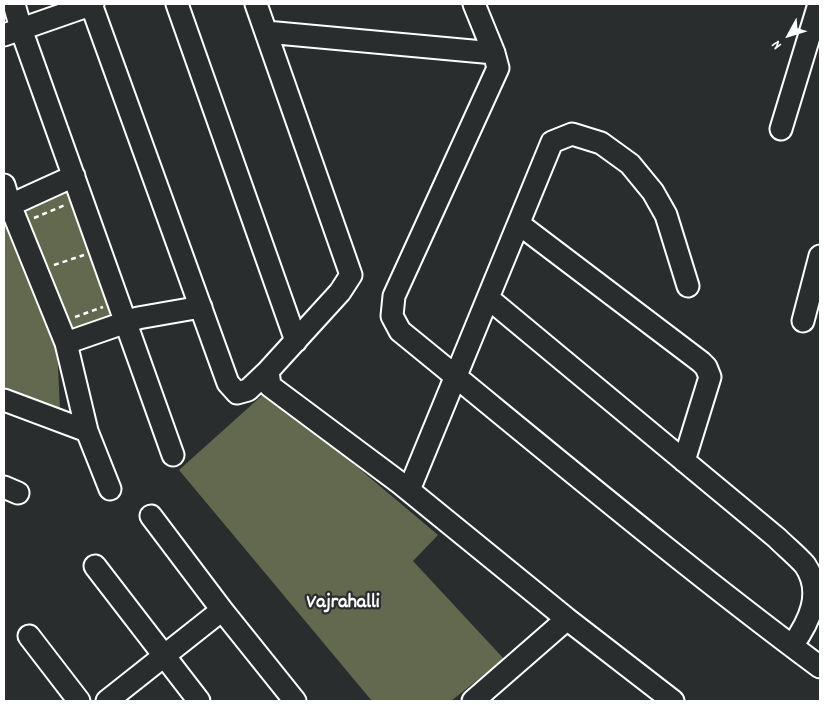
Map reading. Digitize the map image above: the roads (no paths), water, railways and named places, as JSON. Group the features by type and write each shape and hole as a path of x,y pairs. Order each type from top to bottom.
{"street":[{"path":"14,4 13,32 74,176 173,455"},
{"path":"13,32 92,4 228,383 237,393 248,390 268,371 340,292 351,274 256,4"},
{"path":"178,4 296,341"},
{"path":"474,4 494,53 498,68 394,296 392,316 400,331 579,478 820,667"},
{"path":"781,128 819,4"},
{"path":"266,32 494,53"},
{"path":"409,490 552,142 572,134 601,143 630,164 653,192 666,215 688,286"},
{"path":"74,176 6,199 66,343 87,431 110,489"},
{"path":"519,224 706,367 710,377 684,461"},
{"path":"803,320 820,256"},
{"path":"488,298 777,538 806,566 814,581 817,597 812,615 792,646"},
{"path":"66,343 138,318 201,307"},
{"path":"268,371 270,386 409,490 567,619 673,701"},
{"path":"4,400 87,431"},
{"path":"151,516 222,610 296,701"},
{"path":"95,566 200,701"},
{"path":"107,701 222,610"},
{"path":"473,701 567,619"},
{"path":"29,636 79,701"}],"district":[{"name":"Vajrahalli","path":"343,604"}]}
